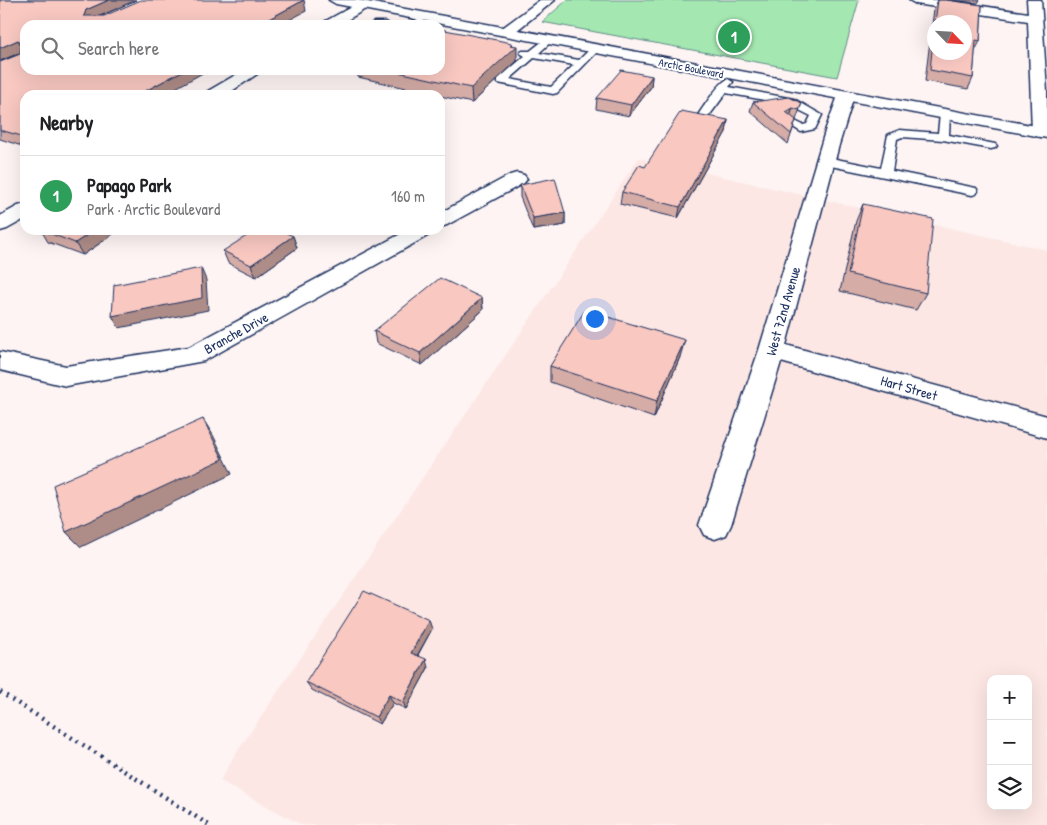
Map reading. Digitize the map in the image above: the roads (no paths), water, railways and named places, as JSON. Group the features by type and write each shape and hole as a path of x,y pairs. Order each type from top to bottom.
{"street":[{"name":"Arctic Boulevard","path":"336,0 415,20"},
{"path":"506,32 548,0"},
{"path":"916,0 1035,18"},
{"path":"1034,0 1044,133"},
{"path":"339,20 362,5"},
{"name":"Arctic Boulevard","path":"445,23 506,32 1044,133"},
{"path":"222,90 247,75"},
{"name":"West 72nd Avenue","path":"715,525 772,350 826,161 821,132 836,129 846,96"},
{"path":"445,218 517,179"},
{"path":"0,225 20,213"},
{"name":"Branche Drive","path":"0,361 66,376 195,355 415,235"},
{"name":"Hart Street","path":"772,350 1047,427"}],"lane":[{"path":"548,40 502,81 553,91 595,49"},
{"path":"513,50 581,63"},
{"path":"702,118 733,76"},
{"path":"722,90 790,101 817,115 821,132 801,129 791,122"},
{"path":"763,97 768,108"},
{"path":"943,136 945,114"},
{"path":"886,173 892,137 900,133 943,136 991,146"},
{"path":"826,161 972,191"}],"place":[{"name":"Papago Park","path":"734,37"}]}
